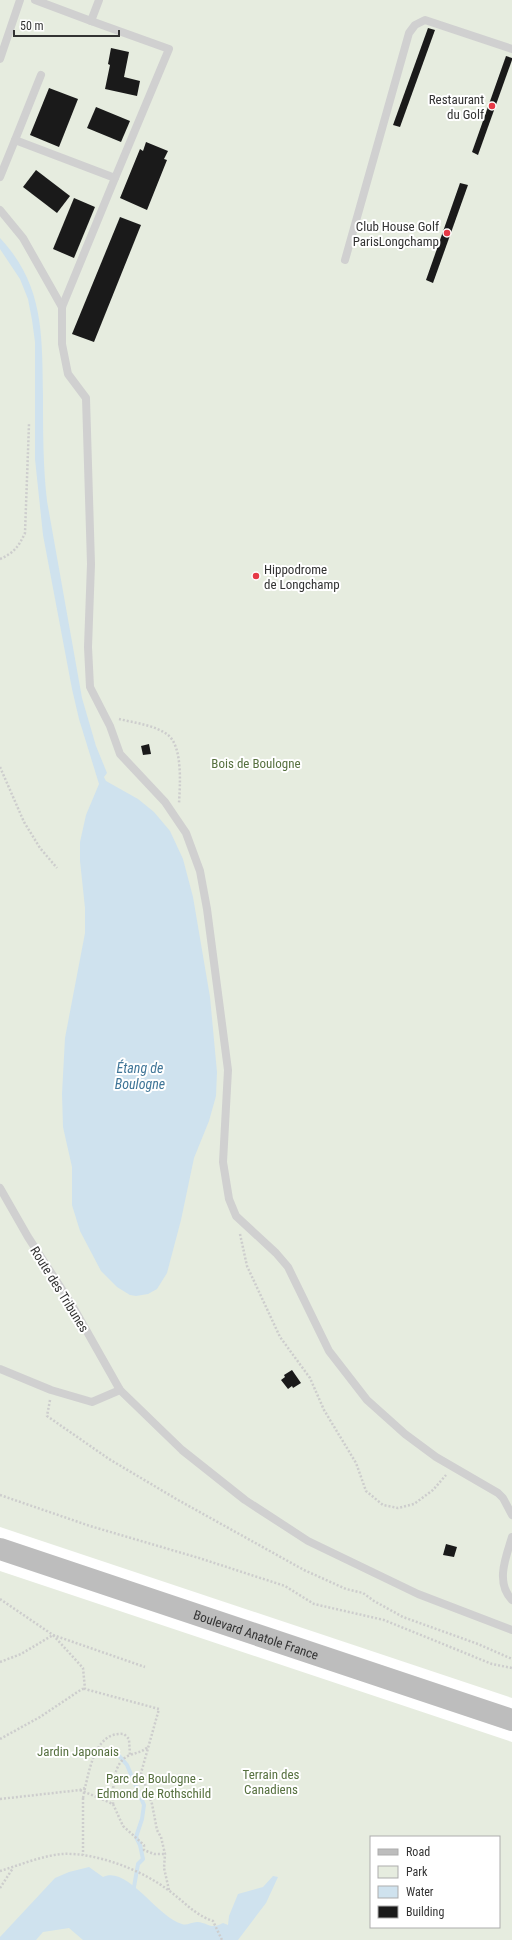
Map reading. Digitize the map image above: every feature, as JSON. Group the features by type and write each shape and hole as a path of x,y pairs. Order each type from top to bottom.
{"main road":[{"name":"Boulevard Anatole France","path":"0,1549 512,1720"}],"lane":[{"path":"0,59 20,0"},
{"path":"35,0 169,49 62,307 62,344 68,374 86,398 90,525 88,647 90,687 110,726 120,754 165,802 186,833 195,859 207,909 228,1070 223,1162 229,1199 236,1216 276,1253 288,1267 329,1351 357,1389 405,1434 436,1457 504,1498 512,1515"},
{"path":"91,21 99,0"},
{"path":"345,260 408,33 416,24 425,20 512,49"},
{"path":"0,176 41,75"},
{"path":"15,140 115,178"},
{"path":"0,210 23,238 62,307"},
{"name":"Route des Tribunes","path":"0,1188 28,1237 72,1305 120,1390 182,1450 245,1500 308,1541 418,1594 512,1630"},
{"path":"0,1369 51,1390 92,1402 120,1390"},
{"path":"512,1537 502,1567 503,1581 512,1600"}],"path":[{"path":"0,559 9,555 19,547 25,533 28,424"},
{"path":"105,716 146,725 169,736 177,750 180,781 177,819"},
{"path":"0,767 24,822 40,848 57,868"},
{"path":"236,1216 247,1266 265,1306 280,1337 310,1378 324,1410 356,1464 366,1491 384,1505 398,1508 414,1504 433,1490 453,1467"},
{"path":"51,1390 47,1416 109,1459 178,1500 304,1570 346,1589 363,1593 403,1617 478,1644 512,1659"},
{"path":"0,1495 90,1526 199,1558 285,1586 314,1604 384,1620 492,1664 512,1668"},
{"path":"0,1599 53,1635 83,1668 85,1689"},
{"path":"0,1662 21,1654 53,1635 145,1667"},
{"path":"0,1739 40,1717 82,1689 159,1710 141,1773 152,1804 156,1830 161,1837 165,1854 164,1868 169,1890"},
{"path":"83,1855 83,1798 92,1757 110,1736 118,1733 124,1734 129,1739 130,1755"},
{"path":"148,1747 138,1754 130,1755 120,1763 113,1783 113,1804 123,1826 144,1845 144,1850 154,1854 165,1854"},
{"path":"0,1799 80,1790 85,1788"},
{"path":"80,1790 113,1804"},
{"path":"0,1871 60,1854 83,1855 132,1870 150,1877 169,1890 183,1904 205,1918 213,1921 222,1940"},
{"path":"0,1888 13,1868"}],"green space":[{"name":"Bois de Boulogne","path":"0,0 512,0 512,1698 0,1527"},
{"name":"Parc de Boulogne - Edmond de Rothschild","path":"0,1571 512,1742 512,1940 0,1940"}],"water":[{"name":"Étang de Boulogne","path":"0,238 14,256 25,274 33,292 38,311 42,351 44,448 47,501 82,698 96,746 107,773 104,777 106,781 138,799 154,812 170,831 183,859 193,897 210,997 217,1072 216,1096 209,1121 194,1158 181,1220 167,1273 157,1289 148,1294 136,1296 130,1295 117,1287 101,1271 80,1231 72,1205 72,1167 63,1127 62,1094 65,1038 85,933 85,908 80,861 80,842 86,815 99,784 79,719 72,689 43,535 35,459 35,342 32,320 28,299 20,279 0,249"},
{"path":"89,1867 103,1877 112,1875 122,1878 173,1920 184,1924 197,1922 212,1926 223,1923 228,1925 229,1916 238,1894 263,1887 273,1876 278,1877 266,1903 238,1940 83,1940 69,1928 43,1932 36,1940 0,1940 0,1937 55,1878 69,1872"}],"building":[{"path":"428,28 435,30 400,127 393,125"},
{"path":"111,48 129,52 124,77 140,81 137,96 105,89 110,65 108,64"},
{"name":"Restaurant du Golf","path":"506,56 512,58 512,60 478,155 472,152"},
{"path":"49,88 78,99 59,147 30,135"},
{"path":"96,107 130,121 121,142 87,128"},
{"path":"146,142 168,151 164,159 167,160 147,210 120,198 140,149 143,151"},
{"path":"36,170 70,196 57,213 23,187"},
{"name":"Club House Golf ParisLongchamp","path":"460,183 468,185 433,283 426,280"},
{"path":"74,198 95,207 74,258 53,249"},
{"path":"120,217 141,225 94,342 72,334"},
{"path":"149,744 151,754 143,755 141,746"},
{"path":"292,1370 301,1383 288,1389 281,1380 285,1377 284,1375"},
{"path":"446,1544 457,1547 454,1557 443,1555"}],"waterway":[{"path":"115,1751 127,1765 144,1805 142,1819 136,1837 140,1845 143,1859 138,1864 134,1887"}],"place":[{"name":"Restaurant du Golf","path":"492,106"},
{"name":"Club House Golf ParisLongchamp","path":"447,233"},
{"name":"Hippodrome de Longchamp","path":"256,576"}],"park label":[{"name":"Jardin Japonais","path":"78,1751"},
{"name":"Terrain des Canadiens","path":"271,1782"}]}
